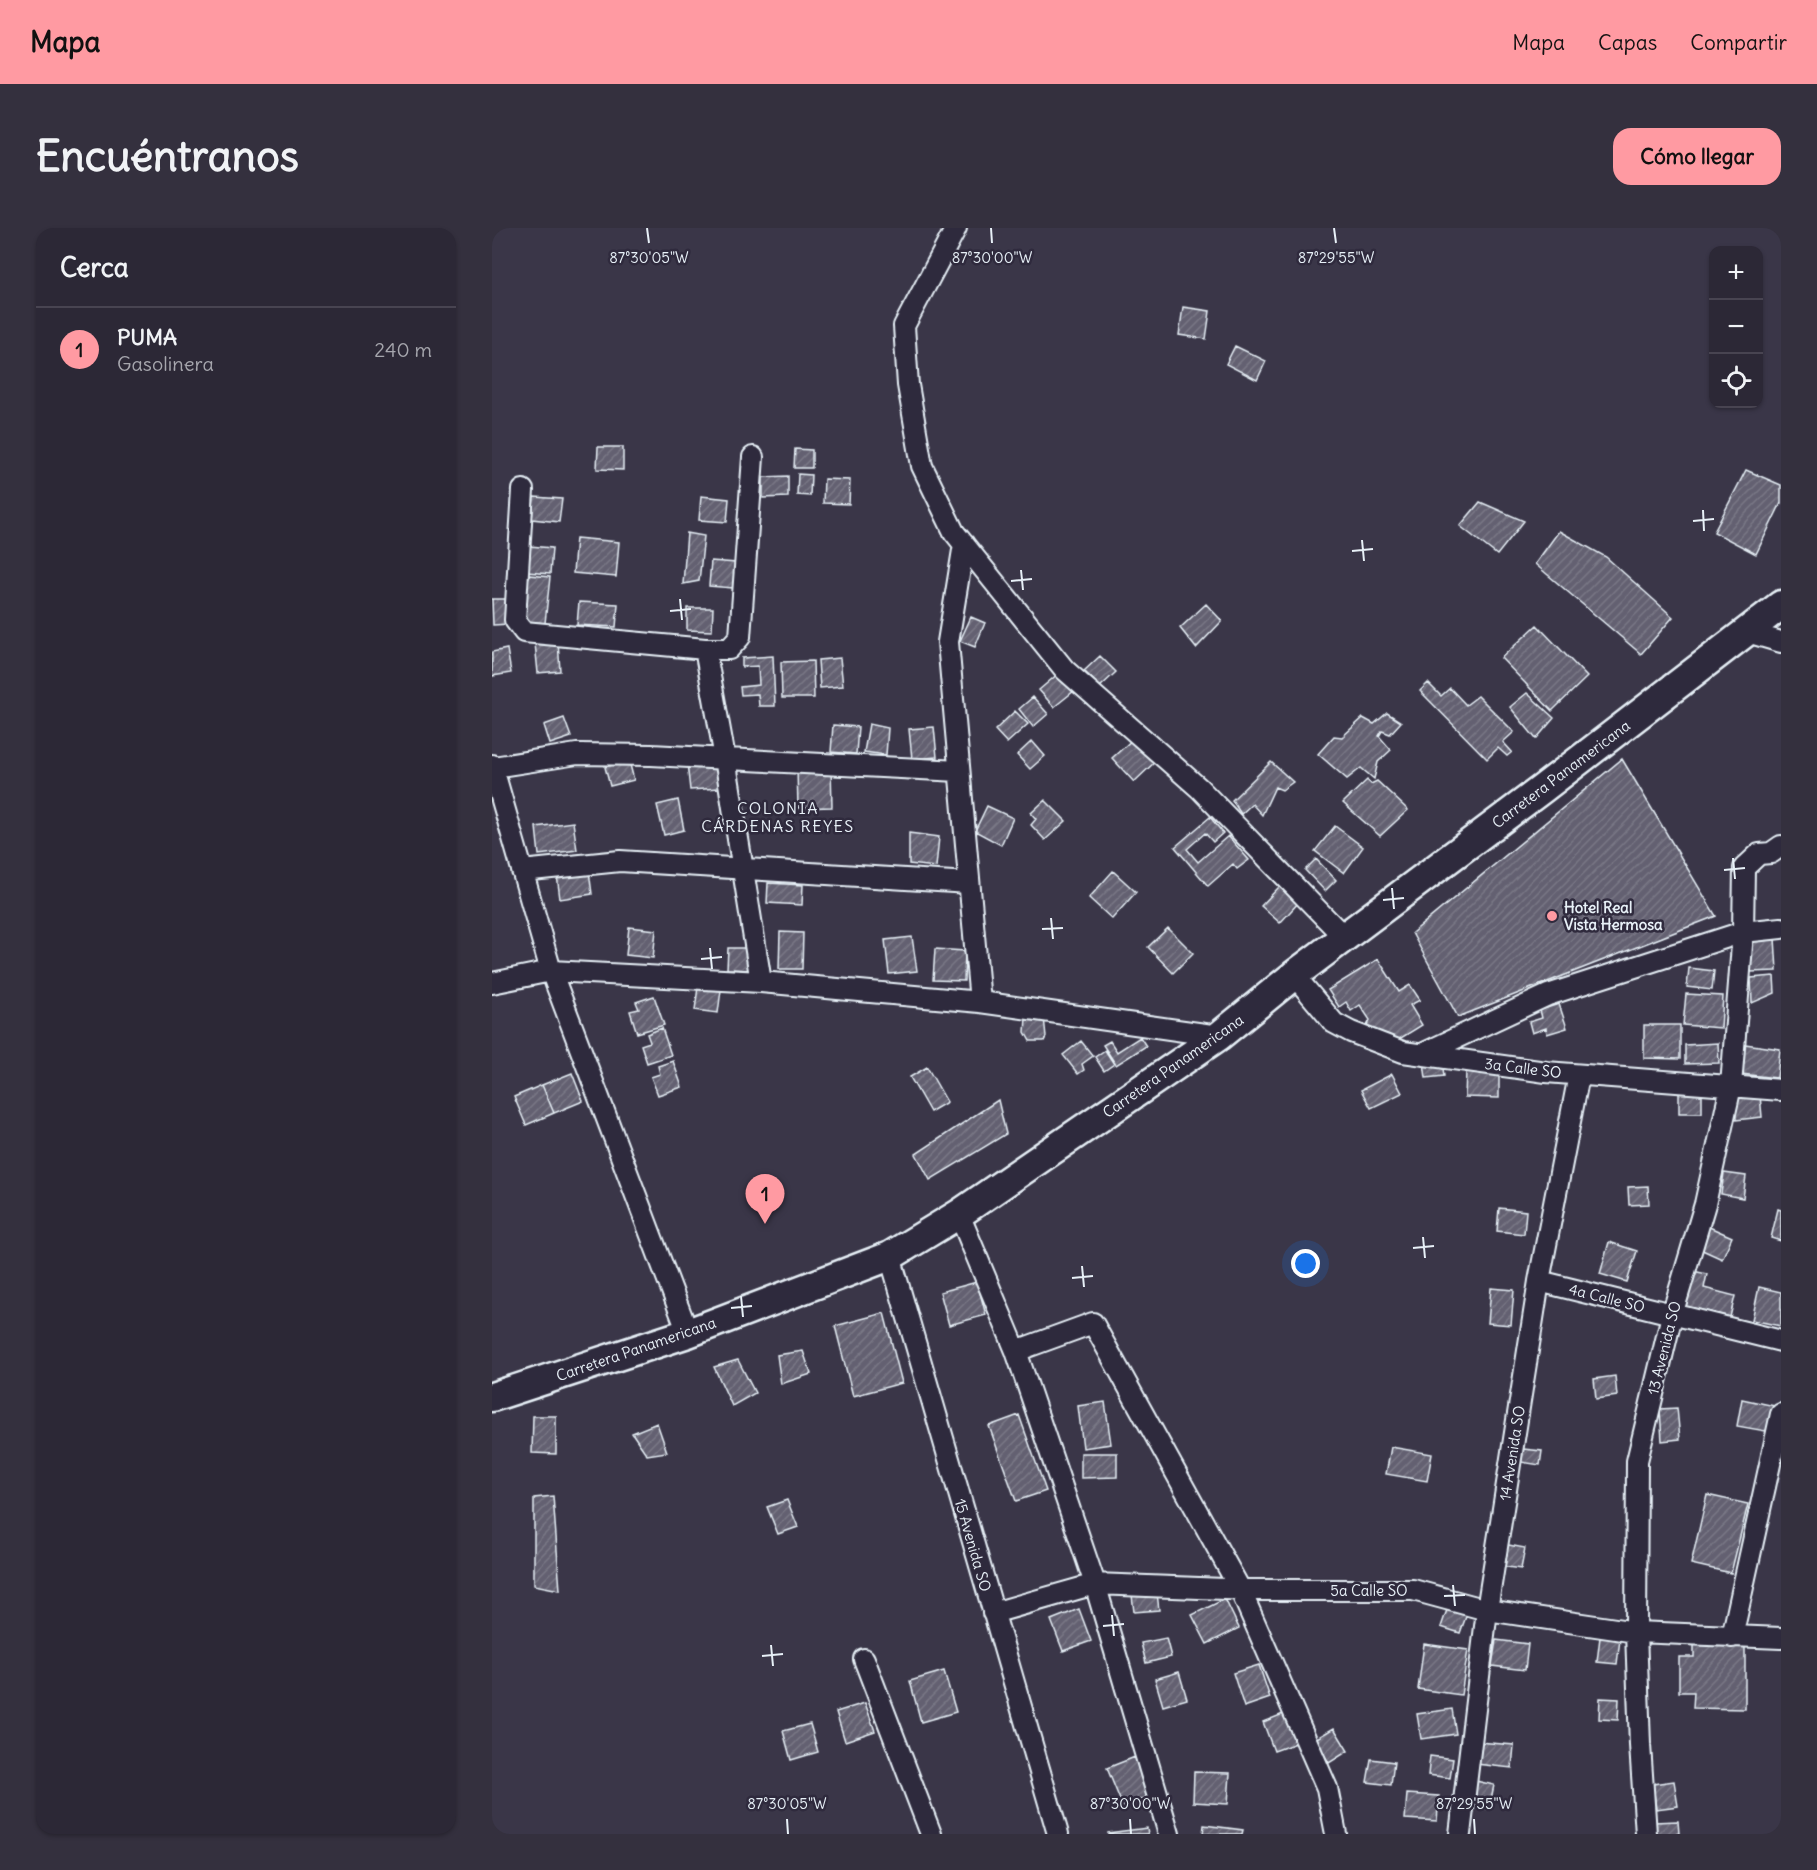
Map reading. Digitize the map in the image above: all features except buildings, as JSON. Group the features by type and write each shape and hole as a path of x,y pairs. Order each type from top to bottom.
{"highway":[{"name":"Carretera Panamericana","path":"492,1396 688,1333 890,1256 959,1214 1219,1036 1294,975 1781,605"}],"street":[{"path":"956,228 904,326 908,385 922,466 954,532 1065,670 1199,788 1344,937"},
{"path":"523,490 515,620 524,632 705,649 729,649 740,637 753,457"},
{"path":"964,544 948,642 980,1002"},
{"path":"1746,632 1781,642"},
{"path":"705,649 725,758 760,982"},
{"path":"688,1333 551,971 492,766 577,754 725,758 959,771"},
{"name":"13 Avenida SO","path":"1646,1834 1636,1632 1637,1461 1672,1315 1705,1204 1731,1086 1743,932 1744,868 1759,854 1771,853 1781,846"},
{"path":"522,871 620,861 969,883"},
{"path":"1422,1054 1548,995 1743,932 1781,928"},
{"path":"492,983 551,971 760,982 980,1002 1219,1036"},
{"name":"3a Calle SO","path":"1294,975 1334,1023 1403,1052 1546,1072 1781,1090"},
{"name":"14 Avenida SO","path":"1460,1834 1487,1610 1539,1281 1580,1075"},
{"path":"959,1214 1016,1351 1095,1584 1169,1834"},
{"name":"15 Avenida SO","path":"890,1256 1058,1834"},
{"name":"4a Calle SO","path":"1539,1281 1781,1341"},
{"path":"1016,1351 1093,1323 1240,1589 1327,1788 1336,1834"},
{"path":"1732,1637 1781,1414"},
{"name":"5a Calle SO","path":"993,1612 1095,1584 1240,1589 1413,1590 1487,1610 1636,1632 1781,1638"},
{"path":"864,1659 931,1834"}],"place":[{"name":"Hotel Real Vista Hermosa","path":"1552,916"},
{"name":"PUMA","path":"765,1224"}],"district":[{"name":"COLONIA CÁRDENAS REYES","path":"778,817"}]}
